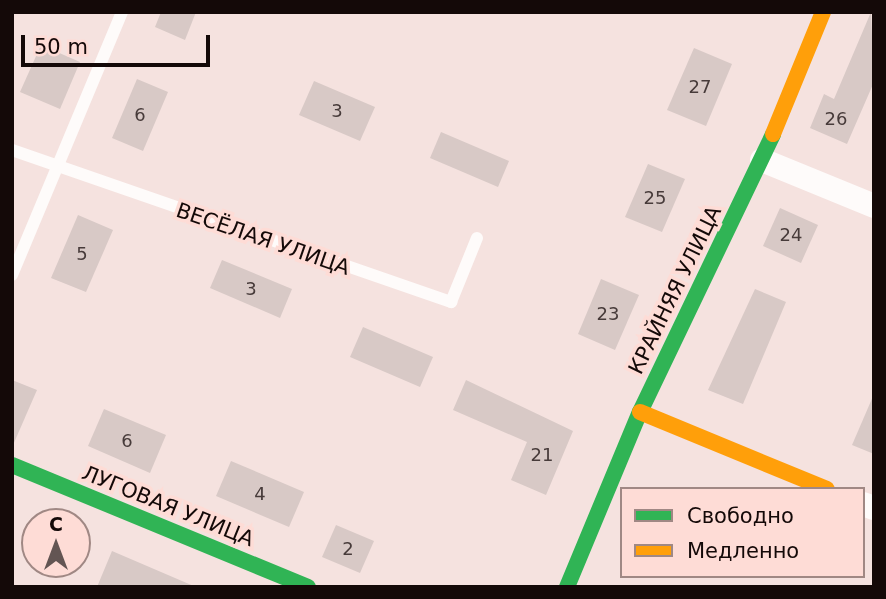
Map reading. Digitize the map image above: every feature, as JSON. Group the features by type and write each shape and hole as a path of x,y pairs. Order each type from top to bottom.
{"street":[{"name":"КРАЙНЯЯ УЛИЦА","path":"567,587 640,412 762,160 823,12"},
{"path":"762,160 874,206"},
{"path":"640,412 822,487"},
{"name":"ЛУГОВАЯ УЛИЦА","path":"12,465 308,587"}],"lane":[{"path":"12,275 122,12"},
{"name":"ВЕСЁЛАЯ УЛИЦА","path":"12,150 57,169 451,302 477,238"}],"building":[{"path":"161,12 196,12 185,40 155,27"},
{"path":"871,12 874,82 847,144 810,128 824,94 834,99"},
{"path":"41,45 80,62 60,109 20,92"},
{"path":"694,48 732,64 706,126 667,110"},
{"path":"137,79 168,92 143,151 112,138"},
{"path":"314,81 375,107 360,141 299,115"},
{"path":"441,132 509,161 498,187 430,158"},
{"path":"648,164 685,179 662,232 625,217"},
{"path":"780,208 818,225 801,263 763,246"},
{"path":"78,215 113,230 86,292 51,278"},
{"path":"222,260 292,289 280,318 210,288"},
{"path":"601,279 639,295 615,350 578,334"},
{"path":"755,289 786,302 743,404 708,390"},
{"path":"363,327 433,357 420,387 350,357"},
{"path":"12,380 37,390 13,445 12,445"},
{"path":"466,380 573,431 546,495 511,480 527,442 453,410"},
{"path":"874,394 874,454 852,445"},
{"path":"104,409 166,435 150,473 88,446"},
{"path":"231,461 304,492 289,527 216,496"},
{"path":"336,525 374,541 360,573 322,557"},
{"path":"112,551 196,587 97,587"}],"traffic: fast":[{"path":"567,587 640,412 773,134"},
{"path":"12,465 308,587"}],"traffic: slow":[{"path":"773,134 823,12"},
{"path":"640,412 822,487"}]}
